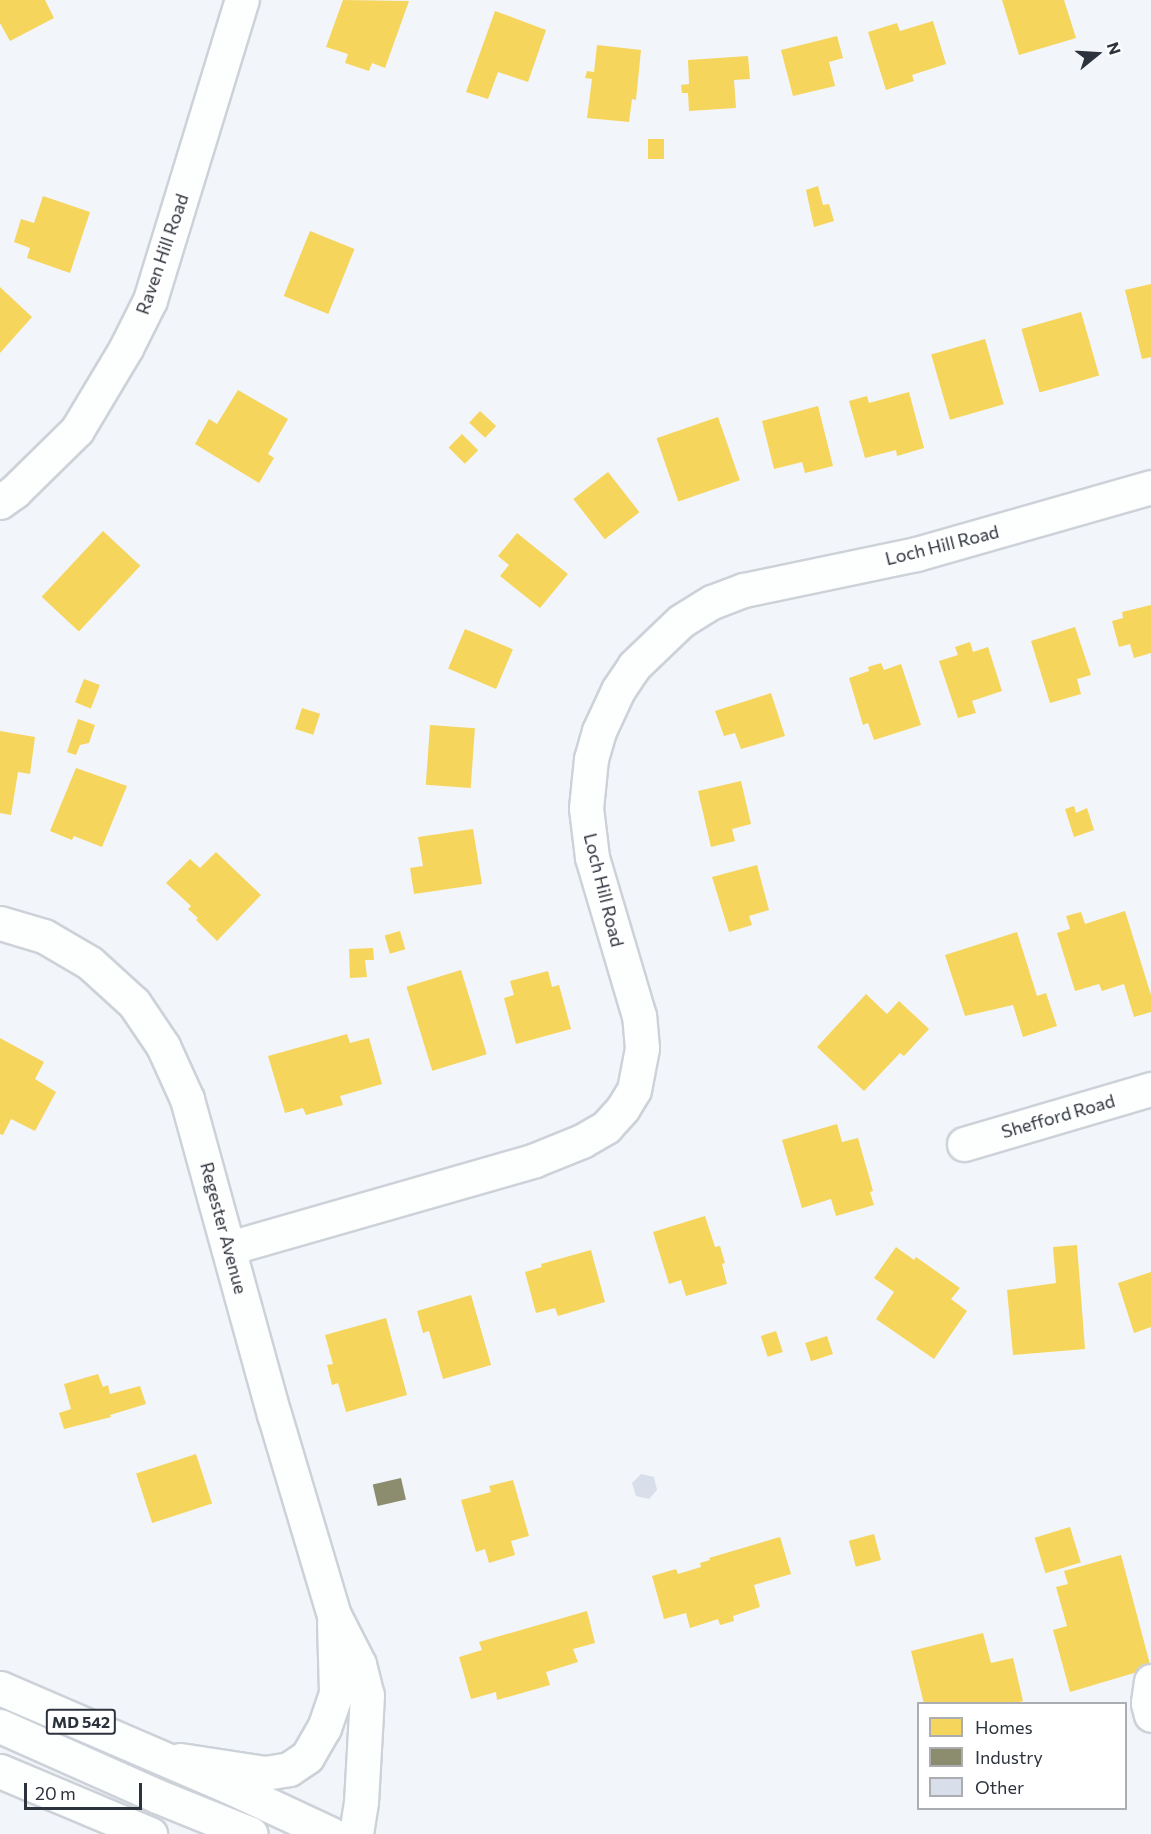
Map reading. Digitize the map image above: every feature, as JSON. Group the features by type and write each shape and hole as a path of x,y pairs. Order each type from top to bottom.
{"street":[{"name":"Raven Hill Road","path":"0,502 15,491 77,430 126,348 150,300 242,0"},
{"name":"Loch Hill Road","path":"229,1248 535,1160 582,1141 606,1127 623,1108 634,1090 642,1048 639,1016 592,857 586,808 591,759 599,732 618,690 634,666 681,621 712,602 744,590 916,554 1151,487"},
{"name":"Regester Avenue","path":"0,923 44,936 90,963 140,1012 163,1046 187,1099 274,1414 334,1615 359,1664 367,1695 361,1802 356,1834"},
{"name":"Shefford Road","path":"964,1143 1151,1089"},
{"name":"Regester Avenue","path":"161,1757 265,1773 289,1769 307,1757 324,1728 336,1694 334,1615"},
{"path":"1151,1681 1148,1703 1151,1715"},
{"name":"MD 542","path":"0,1688 161,1757 331,1834"},
{"path":"0,1725 157,1796 251,1834"},
{"path":"0,1771 150,1834"}],"building: Homes":[{"path":"0,0 45,0 54,18 10,41 0,23"},
{"path":"343,0 409,1 385,68 372,63 369,71 345,63 348,54 326,47"},
{"path":"1002,0 1064,0 1076,38 1019,55"},
{"path":"495,11 546,30 528,82 498,72 488,99 466,92"},
{"path":"933,21 946,64 912,75 914,81 886,90 868,32 897,23 900,31"},
{"path":"837,36 843,58 829,62 835,86 793,96 781,50"},
{"path":"597,45 641,50 636,100 632,99 629,122 587,118 592,79 585,78 587,71 594,72"},
{"path":"748,56 750,79 734,80 736,108 689,111 688,93 682,93 681,85 689,84 688,60"},
{"path":"648,139 664,139 664,159 648,159"},
{"path":"818,186 823,205 829,204 834,221 814,227 806,190"},
{"path":"43,196 90,212 70,273 27,258 30,248 14,242 21,219 34,223"},
{"path":"310,231 355,249 328,314 284,296"},
{"path":"1151,284 1151,357 1142,359 1125,290"},
{"path":"0,287 32,317 0,353"},
{"path":"1081,312 1099,375 1040,393 1021,329"},
{"path":"985,339 1004,404 950,420 931,354"},
{"path":"238,390 288,419 268,454 274,458 259,483 195,444 209,419 217,424"},
{"path":"909,392 924,448 897,456 896,450 865,458 849,401 867,396 869,403"},
{"path":"818,406 833,466 805,473 802,462 774,469 762,421"},
{"path":"480,411 496,426 485,438 469,423"},
{"path":"718,417 740,480 678,502 657,438"},
{"path":"462,434 478,450 465,464 449,447"},
{"path":"608,472 639,512 605,539 573,499"},
{"path":"103,531 140,566 79,632 42,597"},
{"path":"517,533 568,574 540,608 500,576 509,565 498,556"},
{"path":"1151,605 1151,653 1134,658 1130,644 1119,647 1112,621 1123,618 1122,612"},
{"path":"1075,627 1091,675 1077,679 1081,694 1050,703 1031,641"},
{"path":"465,629 513,649 496,689 448,669"},
{"path":"970,642 973,652 988,647 1002,691 972,701 976,713 958,718 939,661 958,655 955,647"},
{"path":"881,663 884,670 901,664 921,725 874,740 868,723 863,725 849,678 869,671 868,667"},
{"path":"84,679 100,685 91,708 75,702"},
{"path":"771,693 785,736 741,749 735,733 724,736 715,711"},
{"path":"302,708 320,714 313,735 295,729"},
{"path":"78,719 95,725 89,743 80,745 76,755 67,752"},
{"path":"430,725 475,728 471,788 426,785"},
{"path":"0,731 35,737 30,774 18,772 11,815 0,813"},
{"path":"76,768 127,786 102,847 74,836 72,840 50,831"},
{"path":"741,781 751,824 732,829 735,841 711,847 698,791"},
{"path":"1074,806 1076,813 1087,808 1094,830 1074,837 1065,809"},
{"path":"473,829 482,884 414,894 410,868 423,866 418,837"},
{"path":"216,852 261,895 217,941 196,920 198,918 188,909 191,906 166,883 190,859 200,868"},
{"path":"757,865 769,910 749,916 752,925 729,932 712,877"},
{"path":"1125,911 1151,995 1151,1012 1134,1017 1124,984 1102,991 1099,984 1075,991 1057,933 1070,929 1066,916 1081,912 1085,924"},
{"path":"400,931 405,949 390,954 385,935"},
{"path":"1017,932 1037,996 1046,993 1057,1026 1023,1037 1013,1005 965,1016 945,955"},
{"path":"373,948 374,960 365,960 367,977 350,978 349,949"},
{"path":"461,970 487,1054 432,1071 406,987"},
{"path":"548,971 552,987 559,985 571,1029 516,1044 504,998 514,995 510,981"},
{"path":"866,994 887,1014 899,1001 929,1029 904,1056 900,1053 864,1091 817,1047"},
{"path":"347,1034 350,1043 369,1038 382,1084 340,1096 343,1105 306,1115 303,1108 285,1113 268,1056"},
{"path":"0,1038 44,1062 35,1079 56,1092 35,1131 11,1119 3,1135 0,1134"},
{"path":"837,1124 842,1142 858,1138 873,1191 870,1192 874,1205 836,1216 831,1199 802,1208 782,1140"},
{"path":"705,1216 715,1247 720,1246 725,1263 722,1264 727,1284 686,1296 681,1280 669,1284 653,1232"},
{"path":"1077,1245 1085,1349 1013,1355 1007,1290 1056,1283 1053,1247"},
{"path":"896,1247 914,1260 916,1257 960,1288 951,1299 967,1311 934,1359 876,1319 894,1292 874,1278"},
{"path":"591,1250 605,1302 558,1316 555,1308 536,1313 525,1272 542,1267 541,1264"},
{"path":"1151,1272 1151,1327 1134,1333 1118,1283"},
{"path":"471,1295 491,1365 443,1379 429,1331 423,1333 417,1311"},
{"path":"386,1318 407,1395 346,1412 338,1383 332,1385 327,1365 333,1364 325,1335"},
{"path":"776,1331 783,1352 768,1357 761,1336"},
{"path":"827,1336 833,1354 811,1361 805,1343"},
{"path":"98,1374 103,1387 108,1385 110,1394 140,1386 146,1404 110,1415 111,1417 64,1429 59,1413 71,1409 64,1384"},
{"path":"196,1454 212,1503 152,1523 136,1473"},
{"path":"513,1480 529,1536 511,1541 515,1555 489,1563 485,1549 476,1552 461,1500 491,1492 489,1486"},
{"path":"1070,1527 1081,1562 1045,1573 1035,1538"},
{"path":"874,1534 881,1560 856,1567 849,1541"},
{"path":"780,1537 791,1574 754,1585 760,1607 733,1616 734,1621 720,1625 718,1619 690,1628 686,1613 664,1619 652,1576 676,1569 678,1574 701,1567 700,1563 710,1560 709,1558"},
{"path":"1121,1555 1151,1668 1070,1692 1053,1630 1067,1626 1056,1587 1068,1584 1064,1571"},
{"path":"587,1611 595,1643 573,1649 578,1662 546,1672 550,1685 497,1700 496,1692 471,1699 459,1657 482,1650 479,1642"},
{"path":"983,1633 991,1663 1013,1658 1023,1701 924,1702 911,1651"}],"building: Industry":[{"path":"401,1478 406,1499 378,1506 373,1485"}],"building: Other":[{"path":"641,1474 654,1477 657,1490 649,1499 636,1496 632,1483"}]}
